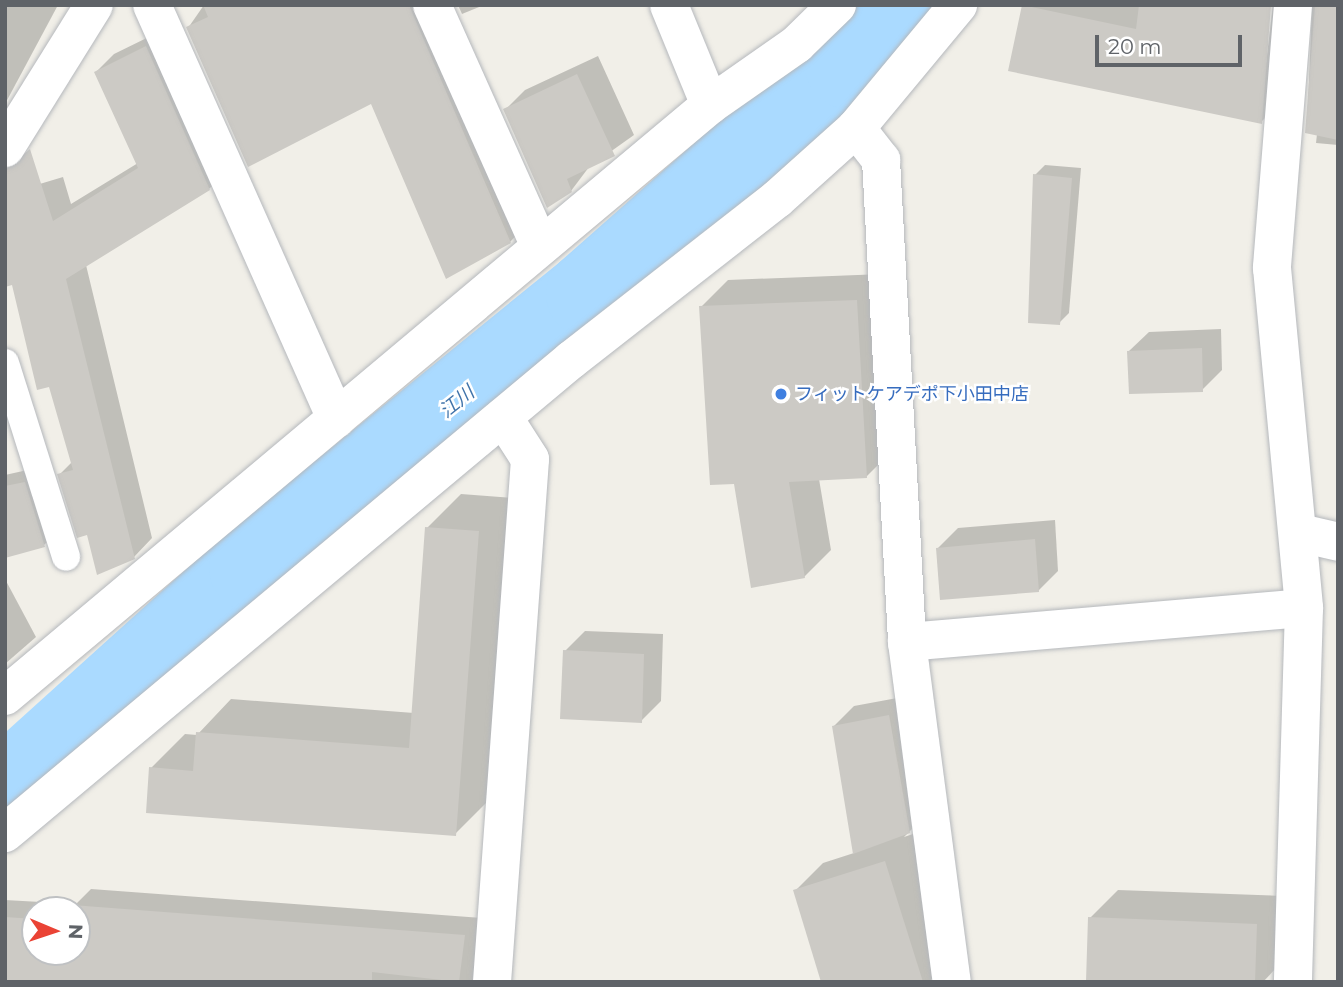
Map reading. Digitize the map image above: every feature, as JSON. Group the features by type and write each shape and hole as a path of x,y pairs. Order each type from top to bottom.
{"street":[{"path":"5,148 94,5"},
{"path":"152,5 337,419"},
{"path":"432,5 540,246"},
{"path":"669,5 710,105"},
{"path":"5,696 710,105 797,44 837,5"},
{"path":"5,833 503,417 856,128 958,5"},
{"path":"1293,5 1272,268 1300,533 1304,608 1293,982"},
{"path":"856,128 881,160 907,642 952,982"},
{"path":"492,982 530,459 503,417"},
{"path":"1300,533 1338,542"},
{"path":"907,642 1304,608"}],"lane":[{"path":"5,363 66,557"}],"building":[{"path":"203,5 409,5 511,243 446,279 371,104 248,167 186,27 208,17"},
{"path":"1022,5 1136,29 1139,5 1271,5 1262,124 1008,71"},
{"path":"1315,5 1338,5 1338,140 1305,133"},
{"path":"146,46 210,190 66,279 135,559 97,575 87,535 77,538 57,474 73,470 49,387 37,390 12,285 5,287 5,170 30,149 53,221 138,168 94,72"},
{"path":"577,74 615,156 567,179 572,192 547,208 503,109"},
{"path":"1033,174 1072,178 1060,325 1028,323"},
{"path":"857,300 867,478 789,482 805,578 751,588 734,484 710,485 699,306"},
{"path":"1202,348 1203,392 1129,394 1127,351"},
{"path":"25,482 45,547 5,558 5,486"},
{"path":"425,527 479,531 456,836 146,813 149,767 193,771 196,732 409,748"},
{"path":"1035,539 1039,592 940,600 936,548"},
{"path":"563,650 644,654 642,723 560,719"},
{"path":"889,715 910,833 853,854 832,726"},
{"path":"885,861 923,982 821,982 793,890"},
{"path":"91,906 465,935 459,982 372,972 372,982 5,982 5,917 21,918 21,966 91,966"},
{"path":"1088,917 1257,924 1255,982 1086,982"}],"waterway":[{"name":"江川","path":"5,792 253,568 590,294 849,65 902,5"}],"place":[{"name":"フィットケアデポ下小田中店","path":"781,394"}]}
